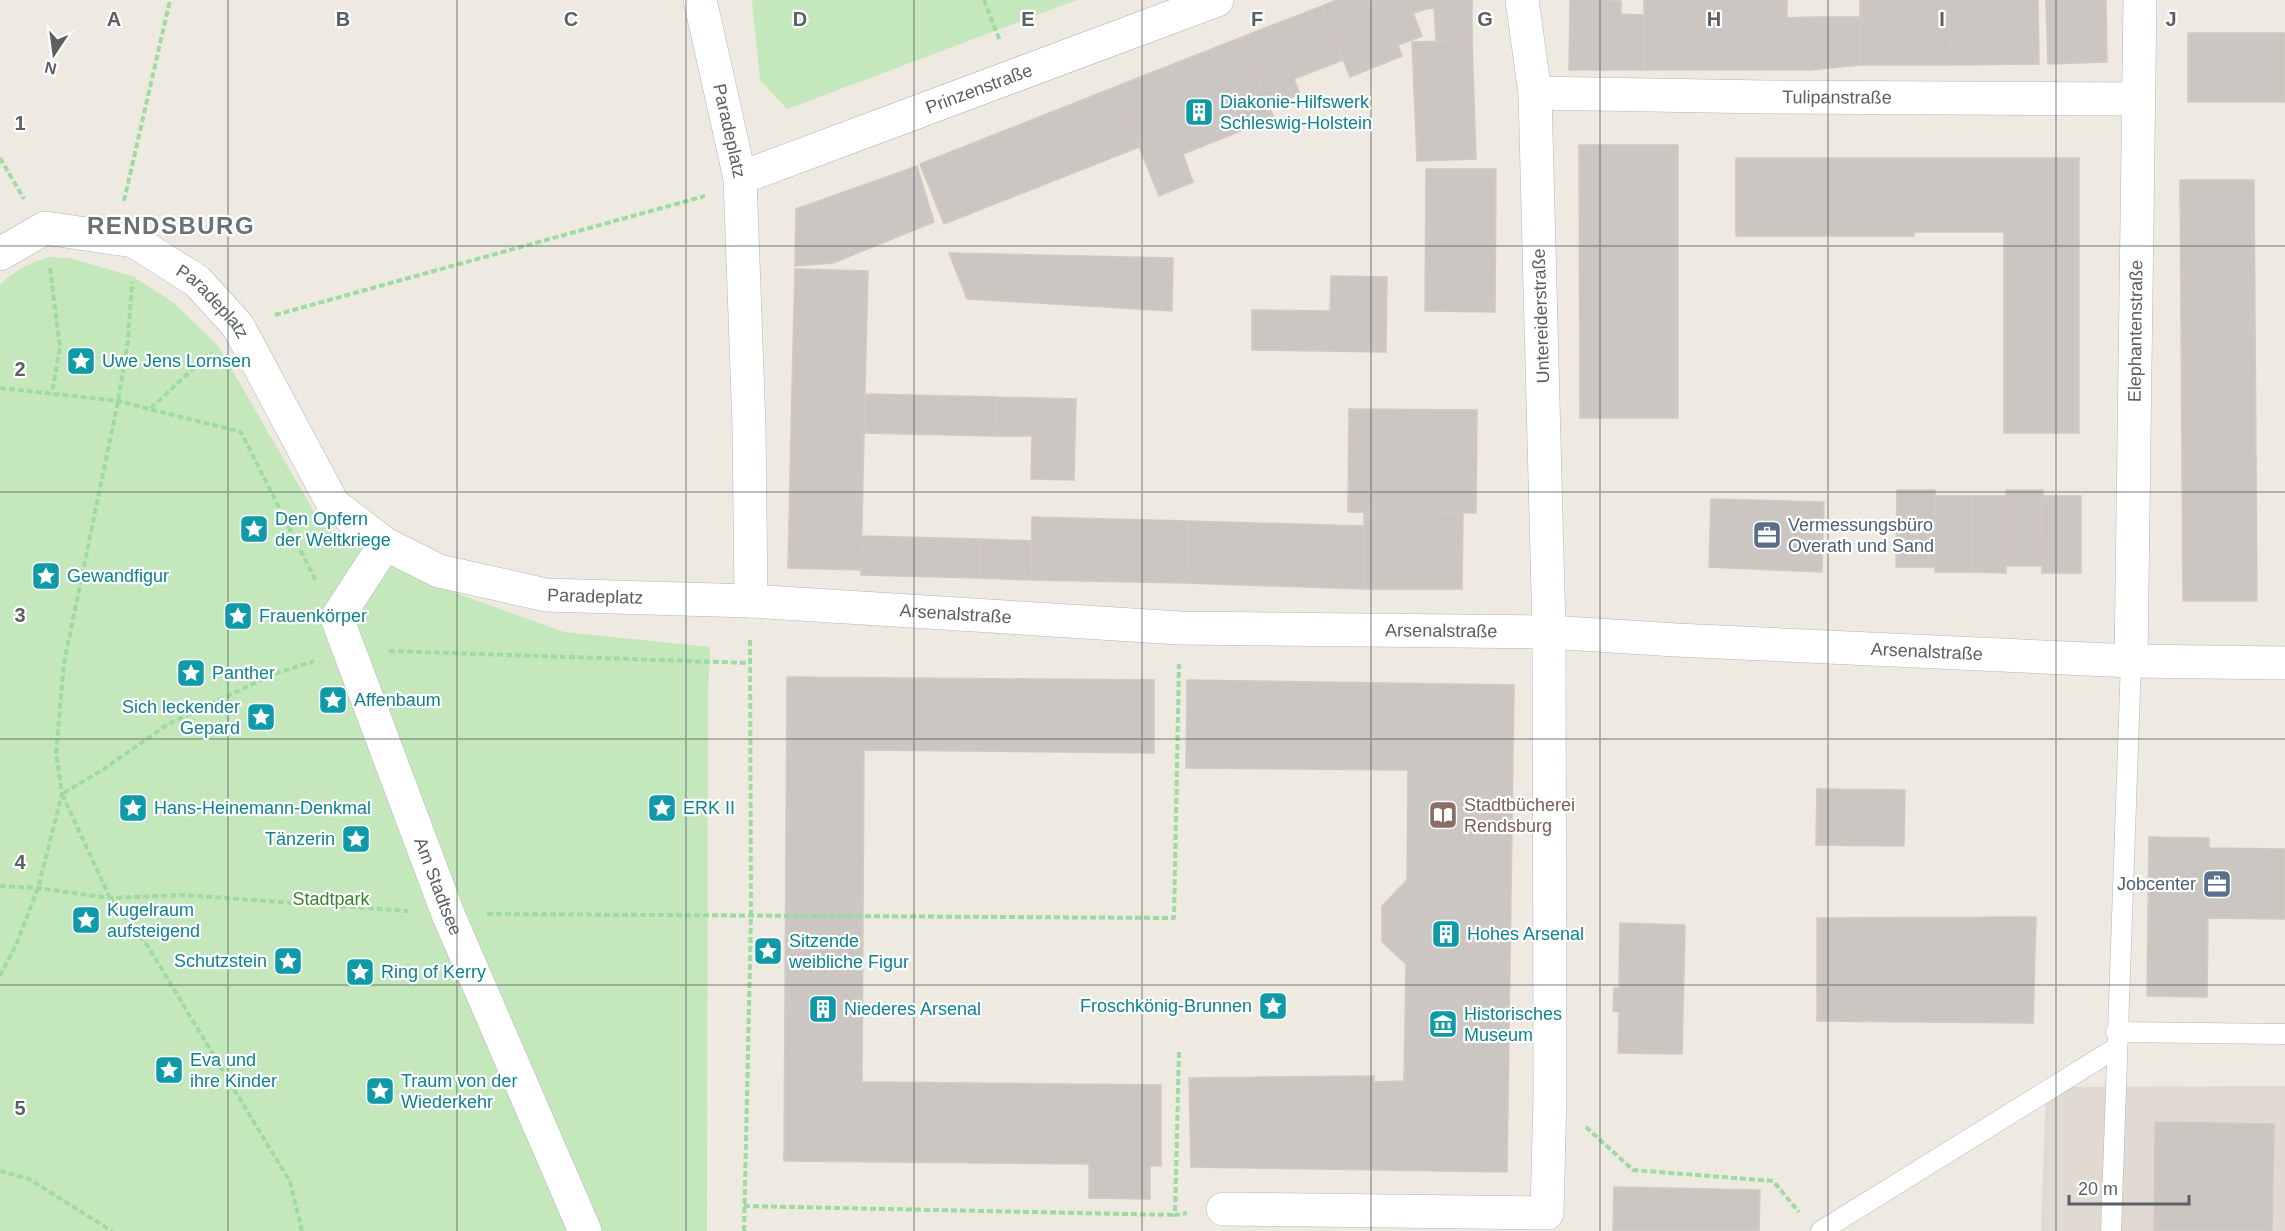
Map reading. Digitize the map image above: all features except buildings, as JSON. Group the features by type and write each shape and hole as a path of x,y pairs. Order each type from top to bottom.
{"street":[{"name":"Paradeplatz","path":"45,228 134,241 197,281 238,326 333,504 385,544 439,571 546,595 751,601 749,426 740,178 700,0"},
{"name":"Prinzenstraße","path":"740,178 1217,0"},
{"name":"Untereiderstraße","path":"1223,1209 1547,1213 1550,1094 1549,632 1535,93 1522,0"},
{"name":"Elephantenstraße","path":"2131,662 2140,0"},
{"name":"Tulipanstraße","path":"1535,93 2138,99"},
{"path":"0,254 45,228"},
{"path":"337,618 385,544"},
{"name":"Arsenalstraße","path":"751,601 1180,628 1549,632 1687,641 2131,662 2285,663"},
{"name":"Am Stadtsee","path":"337,618 347,650 448,914 585,1231"}],"lane":[{"path":"2111,1231 2131,662"},
{"path":"1821,1231 2116,1040 2285,1034"}],"path":[{"path":"170,0 120,217 134,241 128,341 118,401 64,663 56,753 62,794 110,898 149,948 290,1182 302,1231"},
{"path":"984,0 1013,76"},
{"path":"0,158 27,204 45,228 60,347 52,393"},
{"path":"151,408 238,326 703,197 740,178"},
{"path":"0,388 118,401 241,432 337,618"},
{"path":"744,1231 751,917 749,663 751,601"},
{"path":"0,886 38,888 110,898 183,895 448,914 1174,918 1180,628"},
{"path":"0,976 16,945 38,888 62,794 104,770 168,724 274,674 347,650 749,663"},
{"path":"1174,1215 1179,1052"},
{"path":"1550,1094 1633,1170 1773,1181 1802,1214"},
{"path":"0,1171 29,1179 112,1231"},
{"path":"744,1206 1174,1215 1208,1208 1223,1209"}],"shaded area":[{"path":"2285,1086 2285,1231 2041,1231 2046,1087"}],"green space":[{"path":"752,0 1077,0 787,109 760,80"},
{"name":"Stadtpark","path":"49,257 70,258 132,276 174,303 218,346 323,527 425,582 564,632 710,647 707,1231 0,1231 0,285 23,268"}],"place":[{"name":"Diakonie-Hilfswerk Schleswig-Holstein","path":"1199,112"},
{"name":"Uwe Jens Lornsen","path":"81,361"},
{"name":"Den Opfern der Weltkriege","path":"254,529"},
{"name":"Vermessungsbüro Overath und Sand","path":"1767,535"},
{"name":"Gewandfigur","path":"46,576"},
{"name":"Frauenkörper","path":"238,616"},
{"name":"Panther","path":"191,673"},
{"name":"Affenbaum","path":"333,700"},
{"name":"Sich leckender Gepard","path":"261,717"},
{"name":"Hans-Heinemann-Denkmal","path":"133,808"},
{"name":"ERK II","path":"662,808"},
{"name":"Stadtbücherei Rendsburg","path":"1443,815"},
{"name":"Tänzerin","path":"356,839"},
{"name":"Jobcenter","path":"2217,884"},
{"name":"Kugelraum aufsteigend","path":"86,920"},
{"name":"Hohes Arsenal","path":"1446,934"},
{"name":"Sitzende weibliche Figur","path":"768,951"},
{"name":"Schutzstein","path":"288,961"},
{"name":"Ring of Kerry","path":"360,972"},
{"name":"Froschkönig-Brunnen","path":"1273,1006"},
{"name":"Niederes Arsenal","path":"823,1009"},
{"name":"Historisches Museum","path":"1443,1024"},
{"name":"Eva und ihre Kinder","path":"169,1070"},
{"name":"Traum von der Wiederkehr","path":"380,1091"}],"district":[{"name":"RENDSBURG","path":"171,226"}]}
